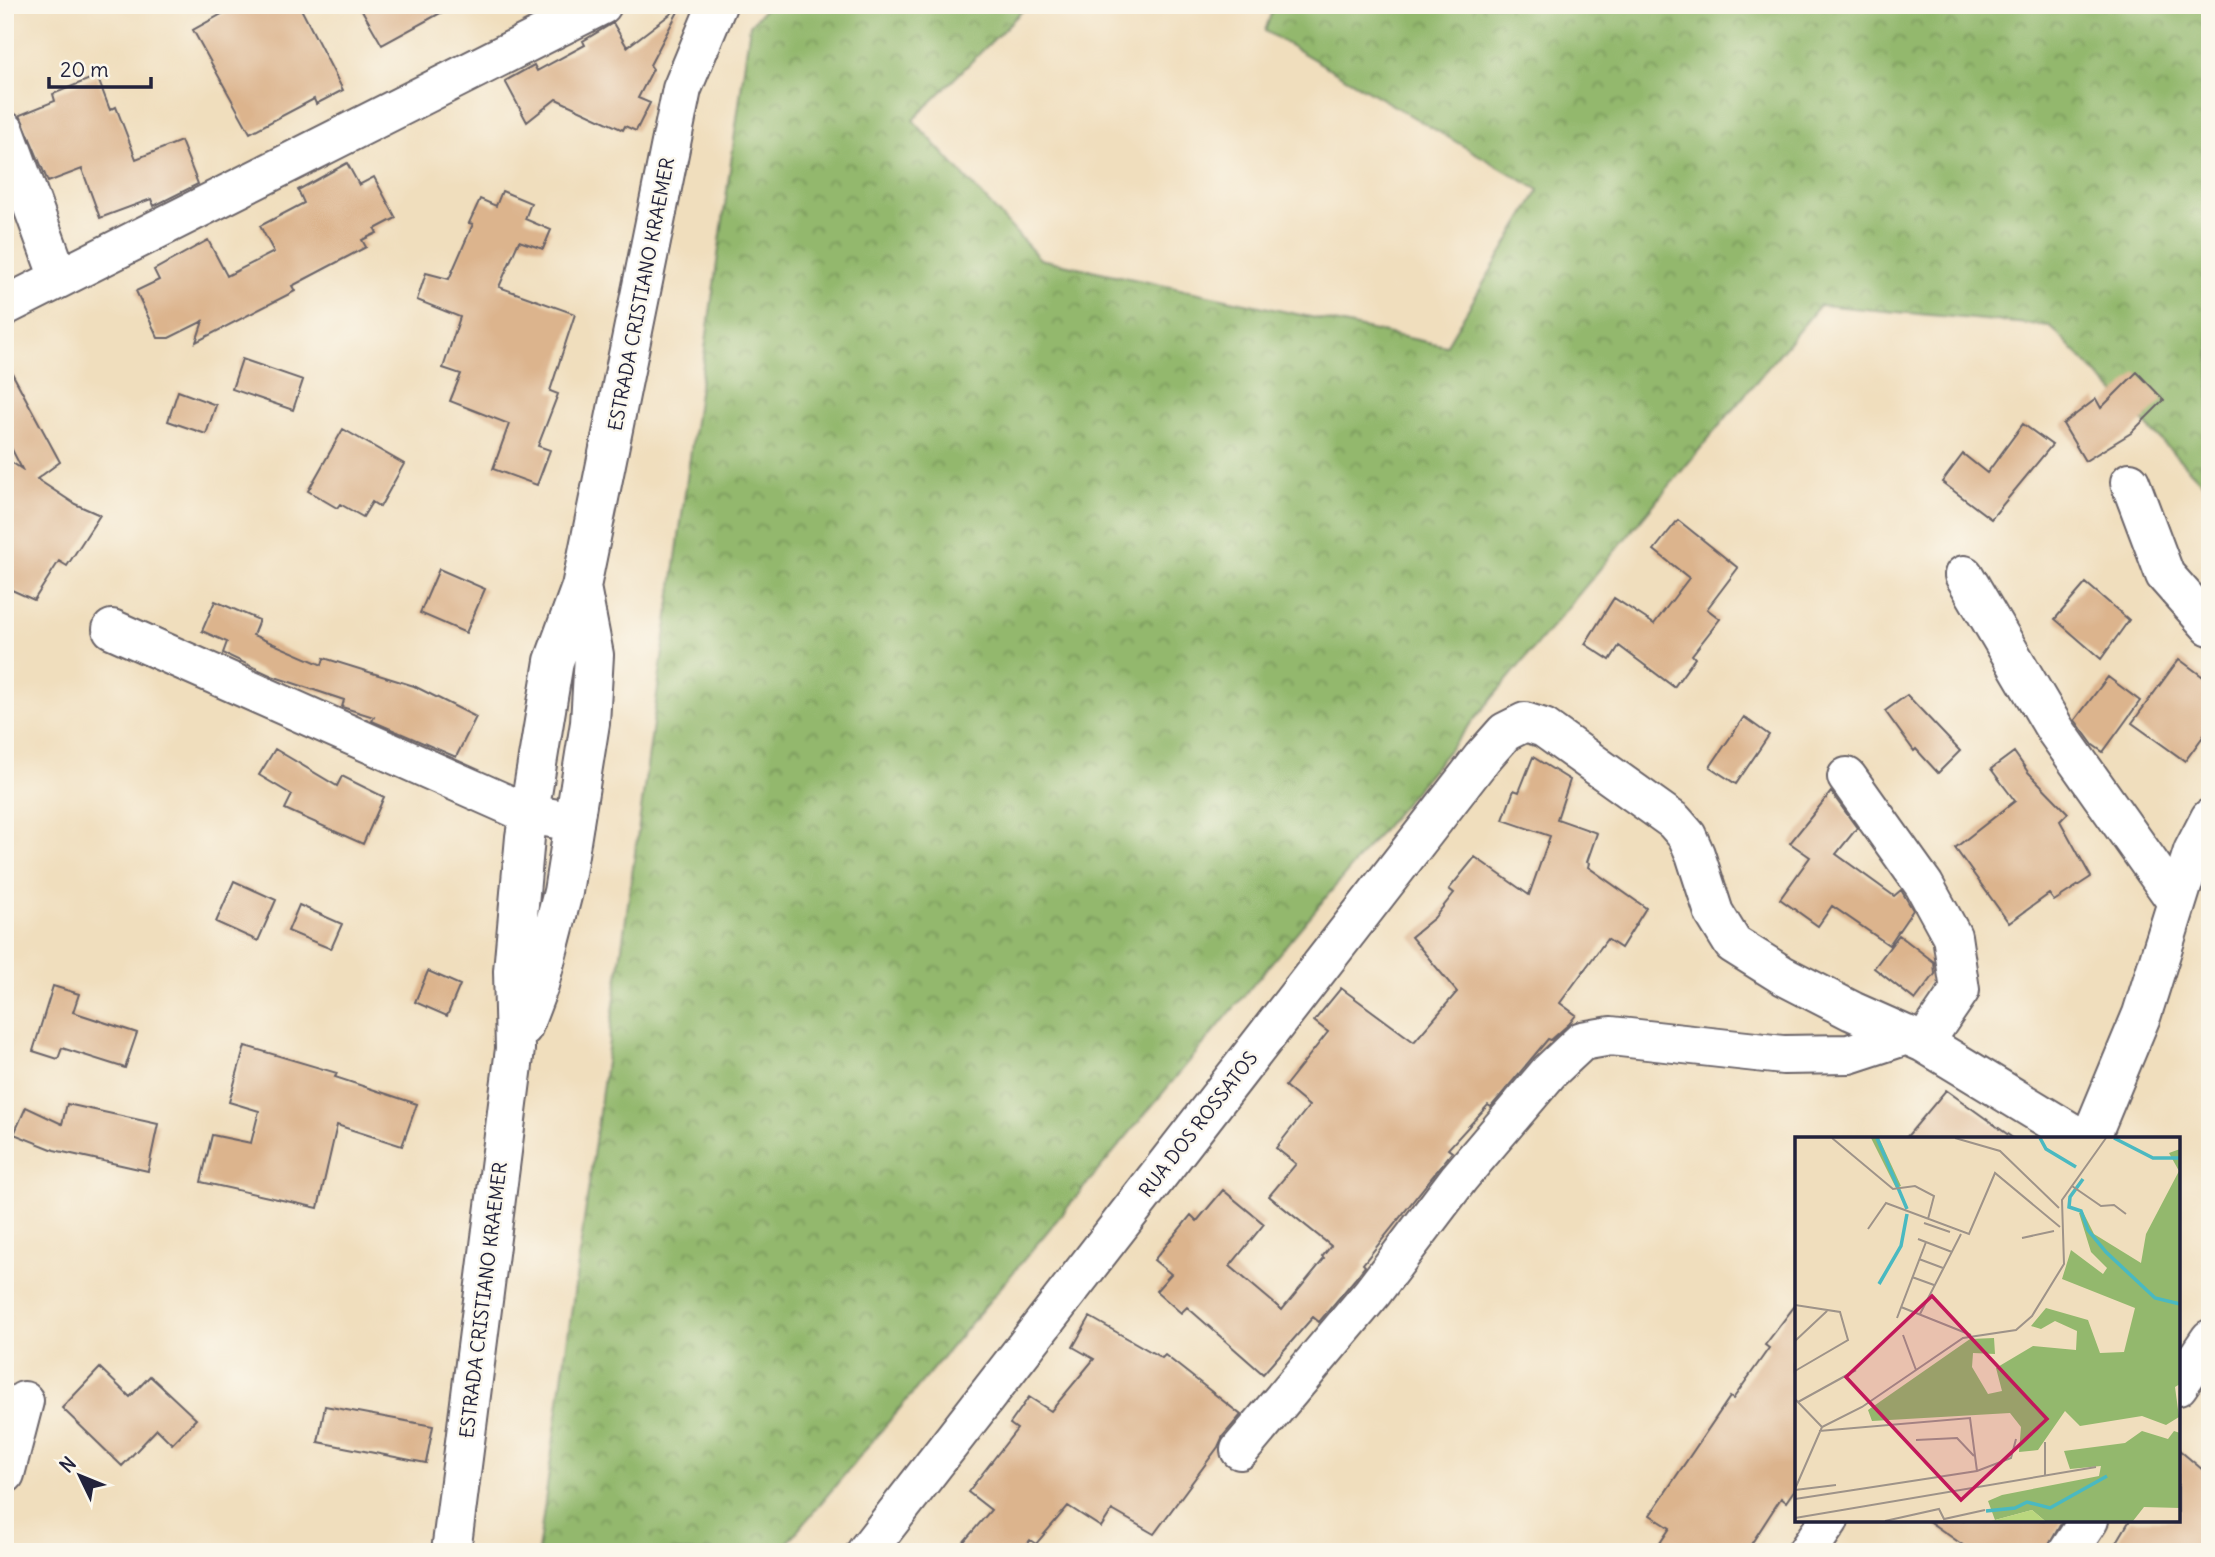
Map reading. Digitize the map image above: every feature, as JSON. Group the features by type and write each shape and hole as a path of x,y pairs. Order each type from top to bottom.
{"street":[{"path":"5,306 601,5"},
{"name":"ESTRADA CRISTIANO KRAEMER","path":"451,1552 515,1049 513,971 529,814 554,661 581,587 682,89 717,5"},
{"path":"5,131 59,278"},
{"path":"2130,482 2165,575 2210,626"},
{"path":"1964,575 2056,730 2176,901"},
{"name":"ESTRADA CRISTIANO KRAEMER","path":"515,1049 539,985 563,892 590,723 593,655 581,587"},
{"path":"112,629 529,814 574,822"},
{"name":"RUA DOS ROSSATOS","path":"866,1552 1482,758 1505,732 1525,722 1545,728 1674,821 1687,836 1714,914 1733,944 1784,976 1915,1039"},
{"path":"1240,1450 1372,1293 1459,1178 1549,1072 1582,1041 1611,1036 1783,1055 1849,1054 1915,1039 1959,990 1952,936 1924,885 1847,776"},
{"path":"2091,1137 2142,1014 2193,851 2210,818"},
{"path":"1915,1039 2079,1137"},
{"path":"2180,1384 2210,1339"},
{"path":"5,1474 23,1401"},
{"path":"1807,1552 1828,1522"},
{"path":"2068,1552 2088,1522"}],"green space":[{"path":"768,5 1028,5 913,120 1040,259 1446,346 1539,190 1265,31 1274,5 2210,5 2210,491 2050,326 1820,305 780,1552 538,1552 750,25"}],"building":[{"path":"238,5 299,5 343,90 316,104 314,99 250,133 193,30"},
{"path":"359,5 455,5 382,45"},
{"path":"681,6 650,65 653,69 638,98 650,103 636,131 625,126 623,130 556,99 527,122 505,81 534,65 537,71 585,45 583,41 613,23 627,47"},
{"path":"97,76 110,110 116,107 136,159 181,141 198,184 154,206 151,199 100,218 82,169 48,182 20,115 55,101 53,94"},
{"path":"347,163 359,185 374,177 396,218 375,229 377,233 362,240 366,247 292,286 295,291 196,342 203,321 169,338 158,338 136,291 159,280 154,270 208,240 227,276 274,252 260,226 304,203 298,190"},
{"path":"502,191 531,203 525,219 551,230 543,249 519,241 499,287 575,314 550,391 558,394 538,446 550,450 537,485 493,469 509,424 450,401 461,374 443,368 460,317 417,300 426,273 449,279 473,224 469,223 480,199 496,206"},
{"path":"242,359 303,380 293,410 232,389"},
{"path":"5,360 60,462 37,479 75,504 100,515 67,566 59,561 34,600 5,587 5,458 22,469 5,436"},
{"path":"2137,372 2164,400 2131,433 2085,461 2063,424 2096,399 2101,408"},
{"path":"178,391 216,405 206,434 168,421"},
{"path":"2023,424 2052,445 1991,519 1942,482 1963,454 1987,473"},
{"path":"343,429 404,464 380,507 372,502 363,517 340,504 337,508 308,491"},
{"path":"1678,520 1738,568 1707,609 1720,619 1692,655 1695,658 1674,687 1619,646 1610,660 1585,644 1614,598 1654,624 1689,578 1654,550"},
{"path":"439,569 485,589 466,633 420,613"},
{"path":"2086,583 2129,620 2101,659 2055,619"},
{"path":"215,601 259,620 253,635 322,665 324,658 414,686 476,717 456,757 372,721 374,717 342,707 344,700 272,676 223,653 227,642 202,631"},
{"path":"2179,659 2210,682 2210,727 2185,761 2132,723"},
{"path":"2108,677 2140,701 2103,752 2093,745 2075,720"},
{"path":"1907,695 1960,751 1938,773 1916,749 1914,751 1885,711"},
{"path":"1744,717 1769,735 1736,784 1710,767"},
{"path":"275,749 337,786 342,776 384,797 363,844 285,809 292,795 259,775"},
{"path":"2014,752 2028,772 2068,813 2060,821 2091,877 2054,901 2049,894 2009,923 1955,848 2015,801 1991,769"},
{"path":"1533,757 1570,780 1557,819 1597,833 1587,862 1588,867 1646,908 1621,948 1607,939 1560,1003 1576,1015 1569,1024 1551,1040 1548,1039 1491,1107 1488,1105 1448,1149 1452,1152 1363,1264 1365,1266 1355,1279 1319,1322 1313,1317 1263,1374 1187,1307 1181,1313 1156,1291 1171,1274 1154,1260 1191,1215 1197,1221 1223,1190 1264,1224 1230,1266 1282,1310 1324,1259 1322,1257 1331,1246 1269,1196 1296,1164 1276,1148 1309,1106 1285,1086 1328,1032 1314,1021 1341,988 1414,1042 1457,992 1411,937 1434,918 1454,893 1449,889 1475,857 1529,895 1550,836 1503,820 1514,790 1519,792"},
{"path":"1831,792 1857,828 1836,854 1894,896 1901,890 1913,910 1889,945 1832,906 1818,926 1780,899 1810,857 1790,843"},
{"path":"234,881 276,900 258,941 216,922"},
{"path":"299,905 342,924 331,949 288,931"},
{"path":"1899,935 1934,962 1935,974 1915,1000 1874,968"},
{"path":"428,971 460,985 447,1016 415,1002"},
{"path":"53,986 79,994 73,1012 137,1033 125,1068 62,1048 58,1059 33,1051"},
{"path":"245,1046 337,1073 335,1077 417,1104 402,1146 337,1125 318,1208 201,1182 212,1135 251,1143 259,1111 229,1102"},
{"path":"1946,1090 2011,1137 1907,1137"},
{"path":"67,1104 158,1124 148,1171 54,1150 14,1134 26,1107 62,1124"},
{"path":"1795,1306 1795,1489 1786,1502 1781,1498 1746,1552 1654,1552 1670,1528 1650,1515 1730,1397 1733,1399 1769,1348 1765,1345"},
{"path":"1090,1317 1162,1358 1165,1355 1241,1415 1223,1436 1218,1447 1154,1534 1112,1510 1101,1527 1068,1506 1036,1544 1030,1540 1021,1552 955,1552 991,1510 968,1492 1017,1429 1010,1424 1029,1397 1051,1411 1094,1359 1073,1347"},
{"path":"100,1368 130,1397 150,1376 196,1419 172,1444 157,1429 122,1466 62,1408"},
{"path":"325,1406 433,1426 426,1463 318,1442"},
{"path":"2180,1451 2210,1476 2210,1552 2111,1552 2129,1522 2180,1522"},
{"path":"1930,1522 2062,1522 2045,1552 1973,1552"}]}
